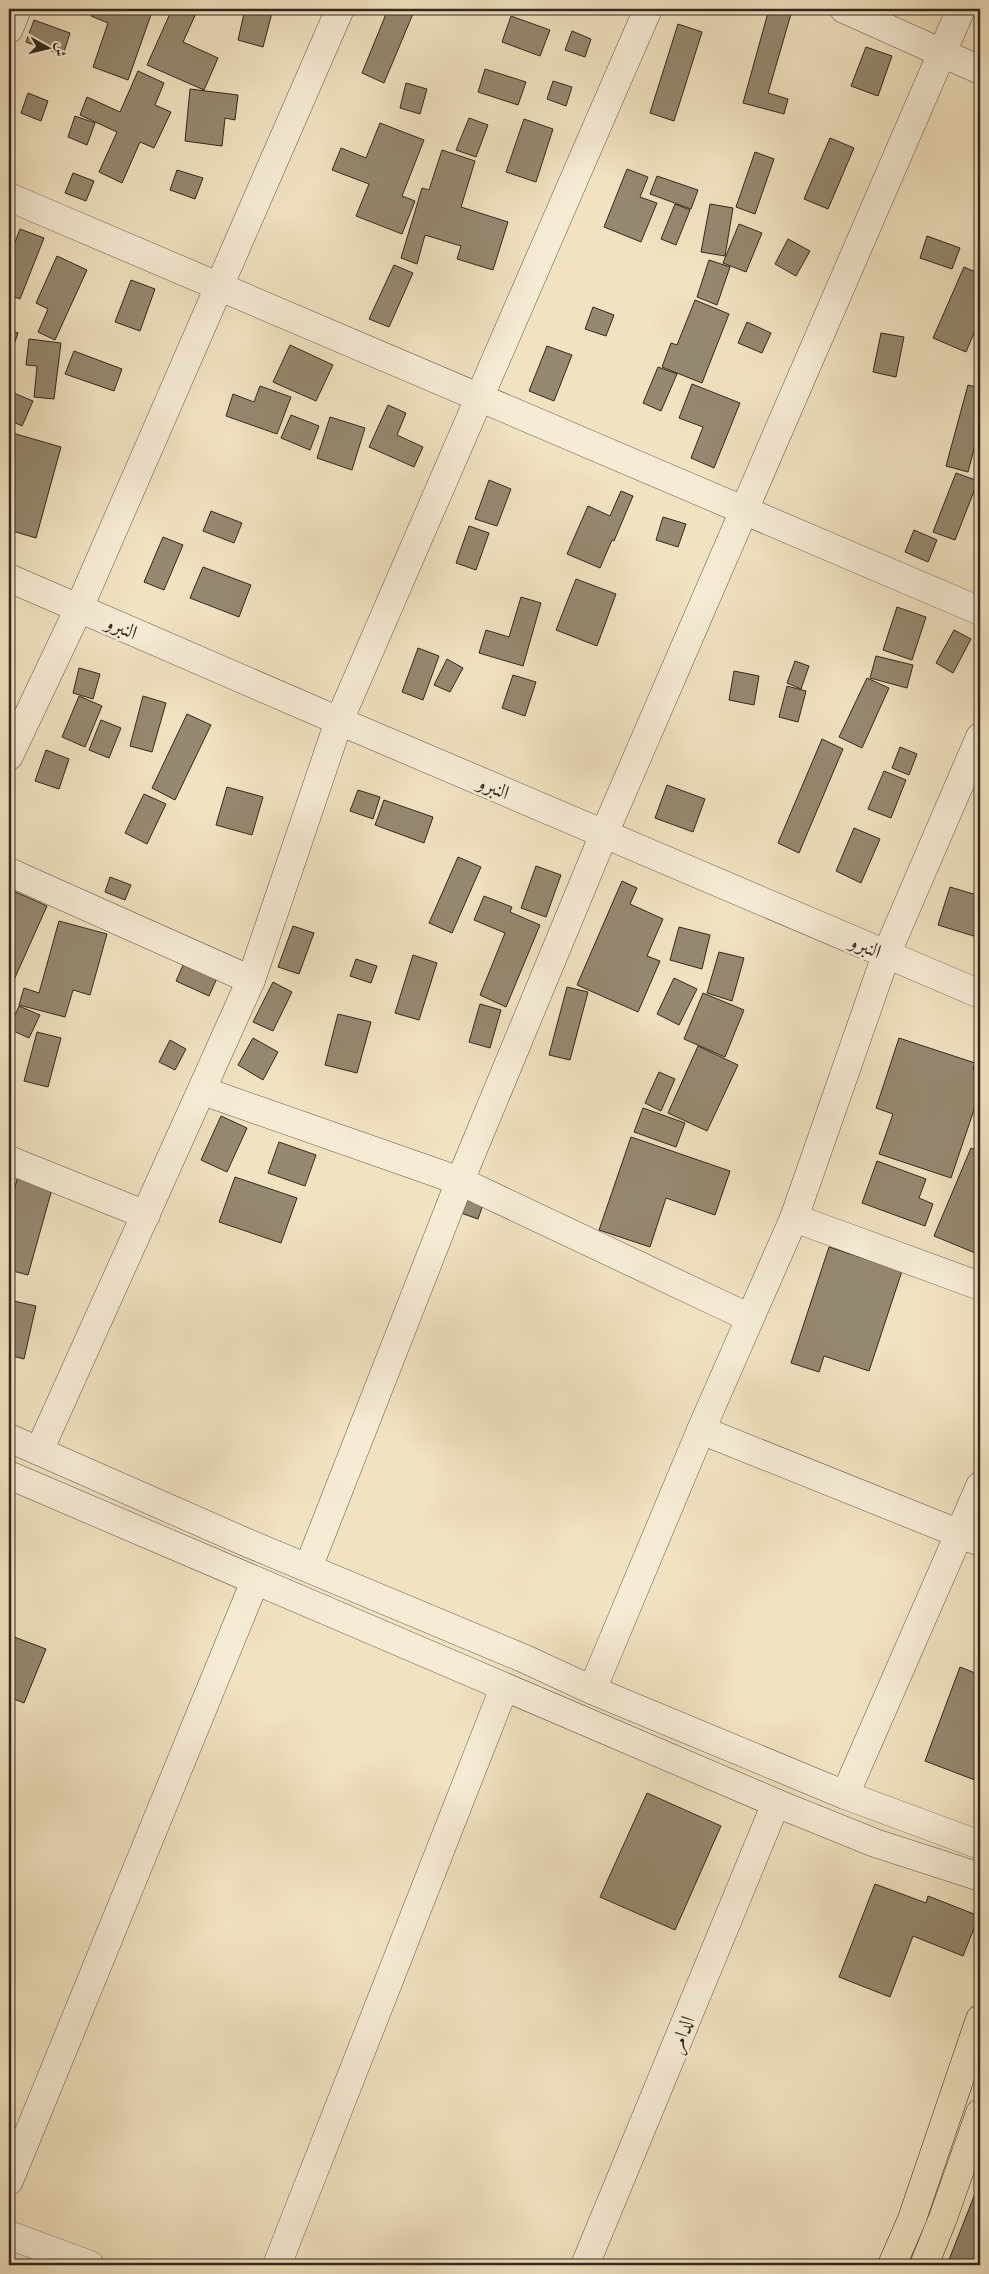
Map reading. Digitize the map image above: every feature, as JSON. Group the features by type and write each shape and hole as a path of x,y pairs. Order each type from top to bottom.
{"main road":[{"path":"892,2265 912,2219 980,2019"},
{"path":"924,2265 944,2218 980,2113"}],"street":[{"path":"9,29 17,9"},
{"path":"9,756 79,608 340,9"},
{"path":"40,1451 251,980 339,721 648,9"},
{"path":"844,9 980,70"},
{"path":"308,1568 460,1181 604,834 961,9"},
{"path":"9,196 980,610"},
{"name":"النبرو","path":"9,578 980,994"},
{"path":"592,1690 701,1430 794,1218 886,955 980,737"},
{"path":"9,872 251,980"},
{"path":"203,1090 460,1181 750,1318"},
{"path":"9,1160 146,1215"},
{"path":"794,1218 980,1286"},
{"path":"701,1430 970,1538"},
{"path":"9,1438 308,1568 526,1659 592,1690 845,1796 980,1845"},
{"path":"10,1478 776,1803 875,1843 980,1877"},
{"path":"845,1796 970,1538 980,1486"},
{"path":"9,2181 255,1581"},
{"path":"277,2265 504,1688"},
{"name":"الدامر","path":"585,2265 776,1803"},
{"path":"9,2235 90,2265"}],"building":[{"path":"94,9 153,9 128,80 93,67 108,23 91,16"},
{"path":"172,9 198,9 183,42 218,58 204,90 147,65"},
{"path":"245,9 273,9 263,47 238,40"},
{"path":"388,9 415,9 384,83 362,73"},
{"path":"769,9 791,14 768,93 788,99 784,114 743,103"},
{"path":"511,16 550,30 540,56 502,42"},
{"path":"34,20 70,33 63,55 26,42"},
{"path":"678,24 702,32 674,121 650,113"},
{"path":"572,31 591,39 585,57 565,50"},
{"path":"866,47 892,56 878,96 851,86"},
{"path":"485,69 526,82 518,105 478,92"},
{"path":"138,71 164,83 155,105 171,112 154,148 140,142 122,183 99,172 117,132 80,115 87,97 120,112"},
{"path":"553,81 572,87 566,106 547,99"},
{"path":"406,83 427,89 420,114 400,108"},
{"path":"190,89 238,95 235,120 225,118 222,146 185,141"},
{"path":"28,93 48,101 41,121 21,113"},
{"path":"75,116 95,123 87,145 68,137"},
{"path":"469,118 488,125 476,157 456,150"},
{"path":"524,119 553,129 536,182 506,172"},
{"path":"380,123 424,140 402,196 415,201 402,234 356,216 369,184 332,170 341,148 366,158"},
{"path":"830,138 854,148 828,209 804,199"},
{"path":"442,150 475,161 461,207 508,222 493,270 457,259 461,246 425,235 417,264 401,258 422,188 429,190"},
{"path":"755,152 774,159 755,214 736,207"},
{"path":"627,169 648,177 640,197 657,203 641,242 604,227"},
{"path":"177,170 203,178 195,199 170,190"},
{"path":"73,173 94,181 86,201 65,193"},
{"path":"657,176 698,190 691,209 650,194"},
{"path":"675,204 690,210 676,245 661,239"},
{"path":"710,204 733,208 725,256 701,252"},
{"path":"739,224 762,233 746,272 723,263"},
{"path":"20,229 44,238 20,299 9,295 9,258"},
{"path":"927,236 960,248 952,269 920,258"},
{"path":"788,239 810,251 796,276 775,264"},
{"path":"57,256 87,270 55,340 38,332 48,309 36,303"},
{"path":"709,260 730,267 717,305 697,297"},
{"path":"394,265 413,273 389,327 369,319"},
{"path":"964,267 980,274 980,319 966,352 933,338"},
{"path":"131,280 155,289 140,331 115,322"},
{"path":"695,300 729,314 702,383 662,367 671,343 677,345"},
{"path":"593,307 614,315 606,336 585,329"},
{"path":"747,322 771,333 762,353 738,343"},
{"path":"9,330 18,333 9,359"},
{"path":"881,333 904,337 896,377 873,372"},
{"path":"29,339 61,343 54,399 34,397 37,366 26,365"},
{"path":"290,345 333,365 316,401 273,382"},
{"path":"547,346 572,355 554,401 529,391"},
{"path":"74,351 122,369 114,391 65,374"},
{"path":"658,367 677,374 661,411 643,403"},
{"path":"692,384 740,403 714,468 691,458 703,427 679,418"},
{"path":"968,385 980,388 980,426 968,472 946,466"},
{"path":"260,386 291,397 277,434 226,416 233,394 254,402"},
{"path":"9,391 33,401 22,426 9,420"},
{"path":"388,405 406,413 397,435 423,447 414,467 369,447"},
{"path":"291,415 319,426 310,450 281,438"},
{"path":"330,417 365,428 352,470 317,458"},
{"path":"9,432 61,447 36,538 9,530"},
{"path":"956,473 978,481 955,540 933,532"},
{"path":"489,480 511,489 497,526 475,519"},
{"path":"621,491 633,496 600,568 567,554 588,506 610,516"},
{"path":"211,511 242,523 234,543 203,531"},
{"path":"663,517 686,524 678,547 656,540"},
{"path":"469,526 489,533 476,570 456,563"},
{"path":"914,530 937,540 928,562 905,552"},
{"path":"163,537 183,545 164,590 144,582"},
{"path":"203,567 251,585 239,617 190,598"},
{"path":"576,579 616,594 597,646 556,630"},
{"path":"521,597 541,603 523,666 479,653 486,630 509,637"},
{"path":"897,607 926,617 912,660 883,650"},
{"path":"954,630 971,639 953,673 936,663"},
{"path":"418,648 439,656 423,700 402,692"},
{"path":"876,656 913,665 907,688 870,678"},
{"path":"447,659 463,668 450,692 434,685"},
{"path":"795,661 809,666 801,689 787,683"},
{"path":"79,668 100,674 93,699 73,693"},
{"path":"734,671 759,676 754,705 729,700"},
{"path":"513,675 536,682 525,716 502,708"},
{"path":"867,678 889,688 862,748 839,737"},
{"path":"787,686 806,691 798,722 779,717"},
{"path":"79,696 102,706 85,747 62,737"},
{"path":"143,696 166,703 152,752 130,746"},
{"path":"187,714 211,725 175,800 152,788"},
{"path":"101,720 121,728 109,758 89,750"},
{"path":"822,739 843,749 799,853 778,843"},
{"path":"900,747 917,754 909,775 892,768"},
{"path":"46,750 69,759 59,789 35,781"},
{"path":"884,771 906,780 891,818 868,809"},
{"path":"667,785 705,799 693,832 655,818"},
{"path":"227,787 263,797 252,835 216,825"},
{"path":"358,790 380,797 373,819 350,811"},
{"path":"144,794 166,804 147,844 125,833"},
{"path":"384,800 433,817 424,843 375,825"},
{"path":"854,828 880,839 861,883 836,871"},
{"path":"458,857 481,867 452,933 429,923"},
{"path":"536,866 561,875 546,917 521,908"},
{"path":"110,877 131,885 125,900 105,892"},
{"path":"622,881 637,888 630,904 663,919 647,956 660,961 638,1012 577,985"},
{"path":"950,887 980,896 980,938 938,925"},
{"path":"9,889 47,906 9,991"},
{"path":"484,896 512,907 510,912 540,925 506,1007 480,995 505,933 474,920"},
{"path":"59,921 107,934 90,995 73,990 65,1017 19,1005 24,988 39,993"},
{"path":"293,926 314,933 299,974 278,967"},
{"path":"679,927 710,935 702,969 670,960"},
{"path":"719,952 744,958 732,1001 707,993"},
{"path":"413,955 437,963 419,1020 395,1013"},
{"path":"356,959 377,966 371,983 350,976"},
{"path":"184,963 217,978 209,996 176,981"},
{"path":"674,978 697,989 679,1025 657,1014"},
{"path":"273,982 292,992 273,1031 253,1022"},
{"path":"567,987 588,992 570,1060 549,1055"},
{"path":"703,993 744,1010 725,1057 684,1039"},
{"path":"480,1004 501,1010 490,1048 469,1042"},
{"path":"19,1006 40,1015 29,1038 9,1029"},
{"path":"338,1014 371,1022 357,1073 325,1065"},
{"path":"37,1032 61,1038 48,1087 24,1081"},
{"path":"253,1038 278,1052 263,1080 238,1065"},
{"path":"899,1038 975,1063 973,1070 980,1073 980,1092 951,1178 879,1154 893,1114 876,1108"},
{"path":"170,1040 186,1049 175,1070 159,1062"},
{"path":"698,1046 738,1065 707,1131 668,1113"},
{"path":"659,1072 675,1079 661,1111 645,1103"},
{"path":"643,1108 685,1123 676,1147 634,1132"},
{"path":"221,1116 247,1128 227,1172 201,1160"},
{"path":"631,1137 730,1171 715,1215 666,1198 650,1247 599,1230"},
{"path":"279,1142 316,1155 305,1186 268,1173"},
{"path":"971,1148 980,1152 980,1255 934,1236"},
{"path":"877,1161 926,1179 919,1198 933,1204 925,1226 862,1203"},
{"path":"19,1172 54,1182 28,1275 9,1270 9,1210"},
{"path":"235,1177 297,1198 281,1243 219,1222"},
{"path":"465,1195 484,1202 478,1219 458,1212"},
{"path":"829,1247 902,1271 869,1371 824,1356 819,1372 791,1363"},
{"path":"9,1300 36,1306 24,1359 9,1355"},
{"path":"9,1635 46,1649 24,1703 9,1697"},
{"path":"960,1667 980,1675 980,1782 925,1761"},
{"path":"647,1793 721,1826 675,1930 600,1897"},
{"path":"875,1884 926,1903 928,1896 979,1916 963,1956 913,1936 890,1997 839,1977"},
{"path":"980,2181 980,2265 947,2265"}]}
